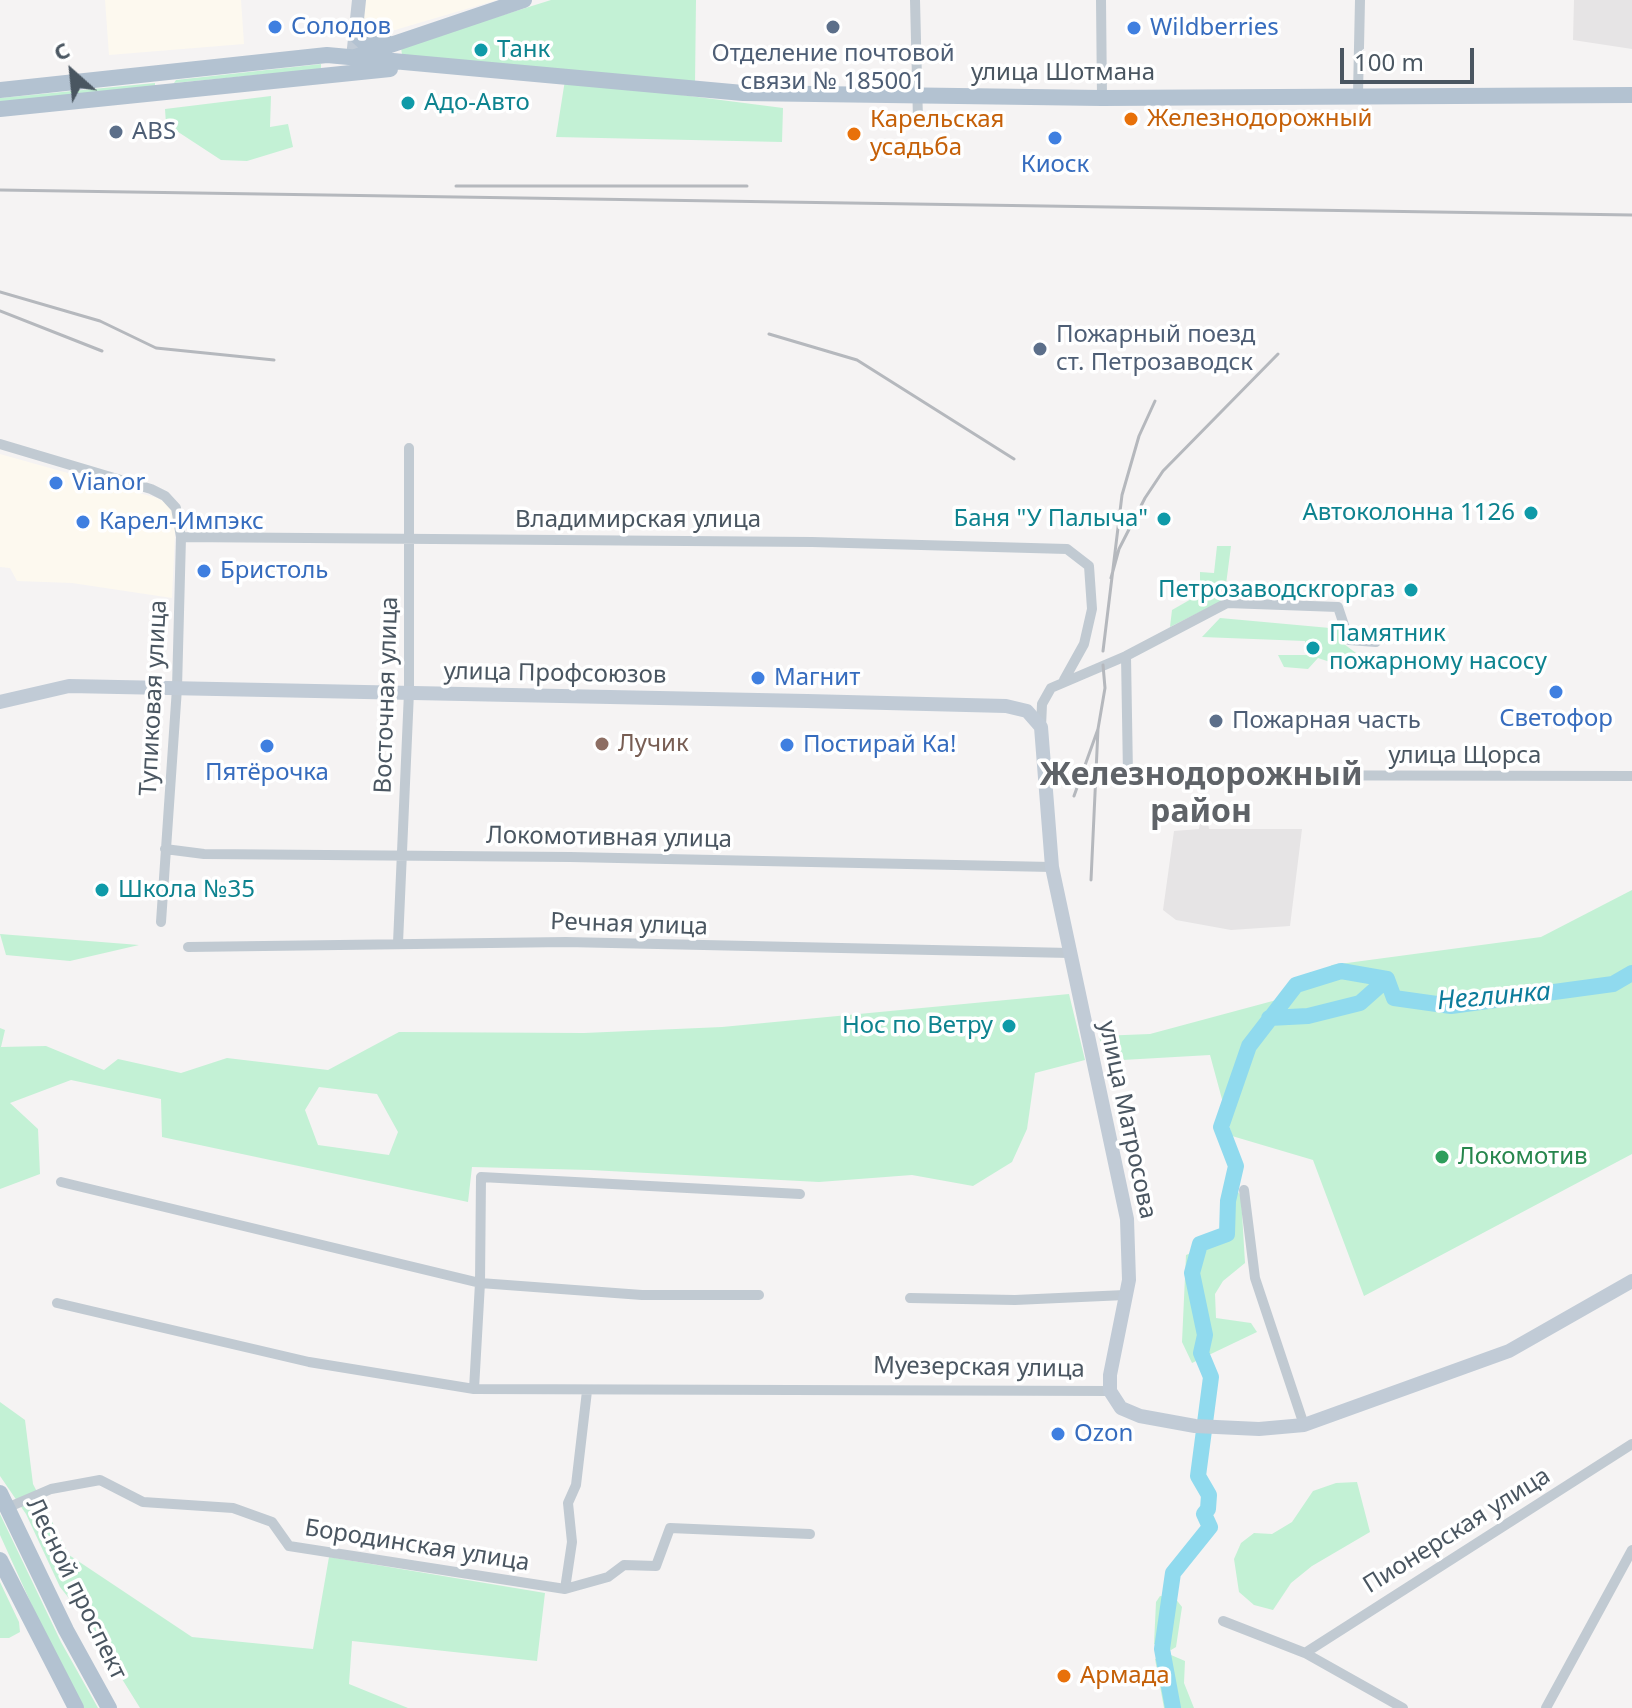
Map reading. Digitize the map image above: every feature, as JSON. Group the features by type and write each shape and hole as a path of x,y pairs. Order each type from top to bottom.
{"main road":[{"path":"353,58 359,0"},
{"path":"321,77 353,58 403,38 524,0"},
{"path":"354,33 365,43 403,38"},
{"path":"327,55 350,42 354,33"},
{"path":"403,38 393,52 408,64"},
{"name":"улица Шотмана","path":"0,90 327,55 408,64 479,66 743,93 1102,98 1358,94 1632,95"},
{"path":"0,109 321,77 408,64"},
{"path":"164,71 166,92"},
{"name":"улица Профсоюзов","path":"0,702 60,687 1006,706 1027,711 1041,727"},
{"name":"улица Матросова","path":"1041,727 1052,867 1127,1219 1129,1280 1110,1391"},
{"name":"Муезерская улица","path":"1110,1391 1121,1408 1195,1426 1304,1425 1509,1351 1632,1281"},
{"name":"Лесной проспект","path":"5,1500 66,1630 109,1708"},
{"path":"0,1560 76,1708"}],"street":[{"path":"915,0 918,120"},
{"path":"1101,0 1102,98"},
{"path":"1358,94 1360,0"},
{"name":"Тупиковая улица","path":"0,444 151,489 165,496 176,508 181,537 177,688 161,922"},
{"name":"Восточная улица","path":"398,943 409,692 409,448"},
{"name":"Владимирская улица","path":"181,537 411,537 1067,549 1089,566 1092,609 1084,644 1064,680"},
{"path":"1041,727 1042,704 1051,688 1126,656 1227,603 1338,607 1349,640 1376,642"},
{"name":"улица Щорса","path":"1126,656 1128,775 1632,776"},
{"name":"Локомотивная улица","path":"165,849 204,854 1052,867"},
{"name":"Речная улица","path":"188,947 566,942 1070,953"},
{"path":"474,1389 480,1283 481,1177 800,1194"},
{"path":"61,1182 480,1283 642,1295 759,1295"},
{"path":"1244,1190 1255,1278 1304,1425"},
{"path":"910,1298 1015,1300 1125,1295"},
{"name":"Муезерская улица","path":"57,1303 309,1362 474,1389 1110,1391"},
{"path":"565,1589 572,1542 568,1503 576,1485 587,1391"},
{"name":"Пионерская улица","path":"1305,1653 1632,1444"},
{"name":"Бородинская улица","path":"5,1500 100,1480 143,1502 233,1508 272,1522 289,1546 565,1589 608,1577 624,1565 656,1566 670,1528 810,1534"},
{"path":"1546,1708 1632,1550"},
{"path":"1223,1621 1305,1653 1401,1707"}],"shaded area":[{"path":"105,0 241,0 244,44 109,55"},
{"path":"365,0 497,0 378,35 367,34 362,27"},
{"path":"1574,0 1632,0 1632,49 1573,40"},
{"path":"0,454 157,498 172,507 175,533 172,598 72,583 17,581 10,568 0,567"},
{"path":"1200,823 1208,823 1209,829 1302,829 1290,926 1231,930 1176,920 1163,910 1174,831 1199,829"}],"green space":[{"path":"551,0 696,0 695,84 402,55 401,47"},
{"path":"321,64 321,69 174,83 176,80"},
{"path":"565,80 783,108 782,142 556,137"},
{"path":"155,83 155,87 0,103 0,98"},
{"path":"271,96 270,127 288,124 293,147 247,161 221,160 166,124 165,109"},
{"path":"1217,546 1231,546 1224,600 1170,627 1172,610 1200,594 1200,572 1214,573"},
{"path":"1220,618 1341,629 1344,644 1360,656 1357,671 1318,658 1308,669 1284,667 1278,655 1306,655 1305,641 1202,637"},
{"path":"1632,890 1632,1154 1364,1296 1313,1160 1232,1136 1210,1055 1105,1061 1099,1036 1150,1034 1295,995 1332,965 1541,937"},
{"path":"0,934 139,945 70,961 6,955"},
{"path":"1069,994 1085,1060 1035,1073 1027,1129 1012,1162 973,1186 912,1175 819,1182 472,1167 468,1202 162,1137 161,1099 71,1080 10,1103 38,1129 40,1174 0,1189 0,1028 5,1030 1,1047 46,1046 104,1070 118,1059 181,1073 227,1058 328,1070 399,1032 584,1033 722,1027","holes":["319,1087 377,1094 398,1132 389,1155 318,1145 305,1110"]},
{"path":"1238,1192 1241,1196 1245,1263 1223,1281 1215,1294 1216,1318 1251,1323 1257,1332 1192,1363 1182,1342 1186,1255 1231,1237 1231,1195"},
{"path":"0,1402 25,1420 33,1484 69,1555 192,1637 313,1649 329,1557 545,1593 537,1661 352,1641 349,1684 408,1708 140,1708 83,1616 60,1587 26,1514 0,1476"},
{"path":"1357,1482 1370,1532 1312,1566 1291,1583 1273,1610 1254,1605 1239,1592 1234,1559 1241,1543 1254,1533 1272,1534 1292,1522 1313,1491 1336,1483"},
{"path":"0,1514 61,1642 98,1708 84,1708 49,1643 0,1535"},
{"path":"0,1582 19,1622 20,1632 9,1638 0,1638"},
{"path":"1160,1596 1175,1598 1182,1607 1176,1647 1171,1650 1154,1644 1156,1602"},
{"path":"1171,1655 1185,1661 1184,1683 1194,1708 1164,1708 1155,1659"}],"waterway":[{"name":"Неглинка","path":"1173,1708 1162,1649 1173,1573 1210,1527 1204,1514 1208,1509 1209,1495 1198,1476 1211,1377 1201,1353 1205,1335 1192,1273 1200,1244 1227,1234 1228,1201 1236,1166 1221,1127 1249,1046 1296,985 1341,971 1387,979 1394,998 1451,1006 1613,984 1632,973"},
{"path":"1269,1018 1308,1016 1360,1003 1387,979"}],"railway":[{"path":"456,186 747,186"},
{"path":"0,190 1632,215"},
{"path":"0,292 100,321 156,348 274,360"},
{"path":"0,311 102,351"},
{"path":"769,334 857,360 1014,459"},
{"path":"1111,578 1119,549 1145,498 1163,471 1278,354"},
{"path":"1103,651 1122,495 1139,436 1155,401"},
{"path":"1074,796 1098,729 1105,688 1103,665"},
{"path":"1091,880 1098,729"}],"place":[{"name":"Солодов","path":"275,27"},
{"name":"Отделение почтовой связи № 185001","path":"833,27"},
{"name":"Wildberries","path":"1134,28"},
{"name":"Танк","path":"481,50"},
{"name":"Адо-Авто","path":"408,103"},
{"name":"Железнодорожный","path":"1131,119"},
{"name":"ABS","path":"116,132"},
{"name":"Карельская усадьба","path":"854,134"},
{"name":"Киоск","path":"1055,138"},
{"name":"Пожарный поезд ст. Петрозаводск","path":"1040,349"},
{"name":"Vianor","path":"56,483"},
{"name":"Автоколонна 1126","path":"1531,513"},
{"name":"Баня \"У Палыча\"","path":"1164,519"},
{"name":"Карел-Импэкс","path":"83,522"},
{"name":"Бристоль","path":"204,571"},
{"name":"Петрозаводскгоргаз","path":"1411,590"},
{"name":"Памятник пожарному насосу","path":"1313,648"},
{"name":"Магнит","path":"758,678"},
{"name":"Светофор","path":"1556,692"},
{"name":"Пожарная часть","path":"1216,721"},
{"name":"Лучик","path":"602,744"},
{"name":"Постирай Ка!","path":"787,745"},
{"name":"Пятёрочка","path":"267,746"},
{"name":"Школа №35","path":"102,890"},
{"name":"Нос по Ветру","path":"1009,1026"},
{"name":"Локомотив","path":"1442,1157"},
{"name":"Ozon","path":"1058,1434"},
{"name":"Армада","path":"1064,1676"}],"district":[{"name":"Железнодорожный район","path":"1201,794"}]}
